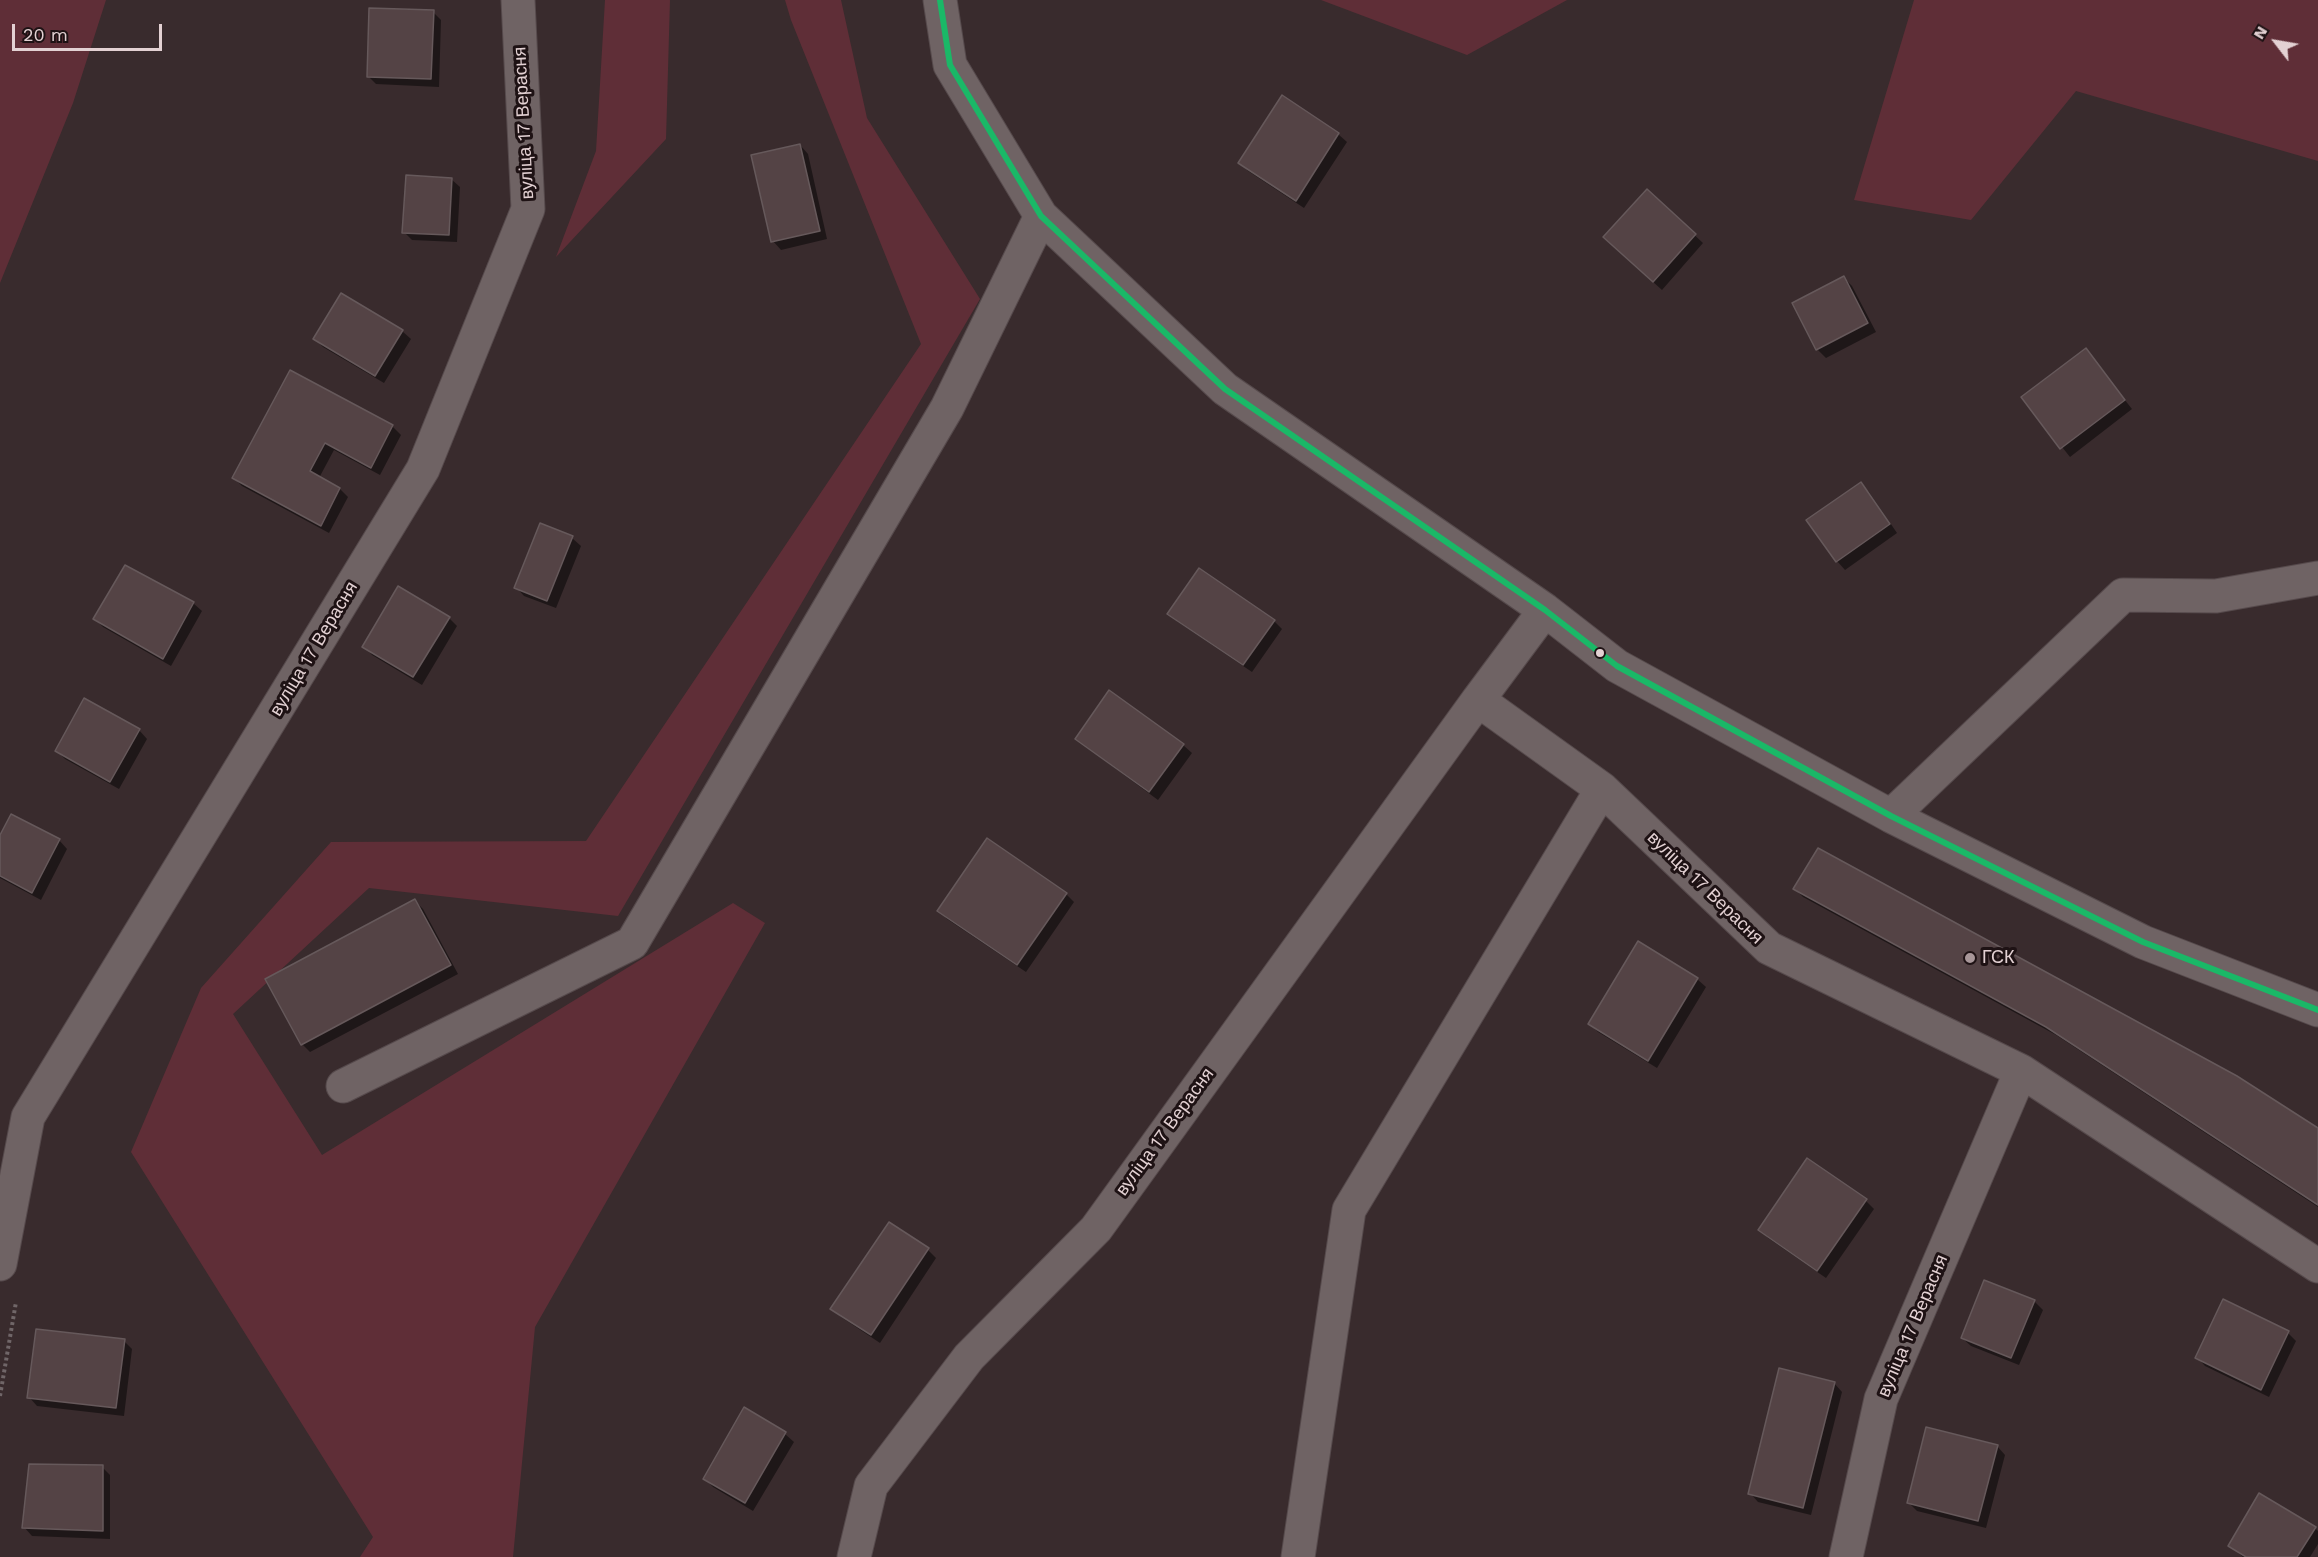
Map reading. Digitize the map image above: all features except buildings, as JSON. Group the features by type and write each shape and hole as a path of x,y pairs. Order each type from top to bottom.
{"street":[{"name":"вуліца 17 Верасня","path":"0,1264 28,1116 423,469 528,209 518,0"},
{"path":"940,0 950,65 1041,216 1225,389 1545,610 1617,666 1891,816 2143,942 2318,1010"},
{"path":"343,1086 632,943 947,408 1041,216"},
{"path":"1891,816 2123,595 2216,596 2318,578"},
{"name":"вуліца 17 Верасня","path":"855,1557 871,1486 969,1357 1096,1228 1545,610"},
{"name":"вуліца 17 Верасня","path":"1478,700 1602,789 1769,948 2021,1071 2318,1266"},
{"path":"1298,1557 1349,1210 1602,789"},
{"name":"вуліца 17 Верасня","path":"1846,1557 1881,1399 2021,1071"}],"shaded area":[{"path":"0,0 106,0 73,103 0,283"},
{"path":"605,0 670,0 666,139 556,257 596,151"},
{"path":"785,0 841,0 867,118 980,299 618,916 369,888 233,1014 322,1155 733,903 765,923 535,1327 513,1557 360,1557 373,1537 131,1152 201,988 331,842 586,841 921,344"},
{"path":"1321,0 1567,0 1467,55"},
{"path":"1914,0 2318,0 2318,161 2076,91 1971,220 1854,200"}],"transit line":[{"path":"940,0 950,65 1041,216 1225,389 1545,610 1617,666 1891,816 2143,942 2318,1010"}],"place":[{"name":"ГСК","path":"1970,958"}]}
